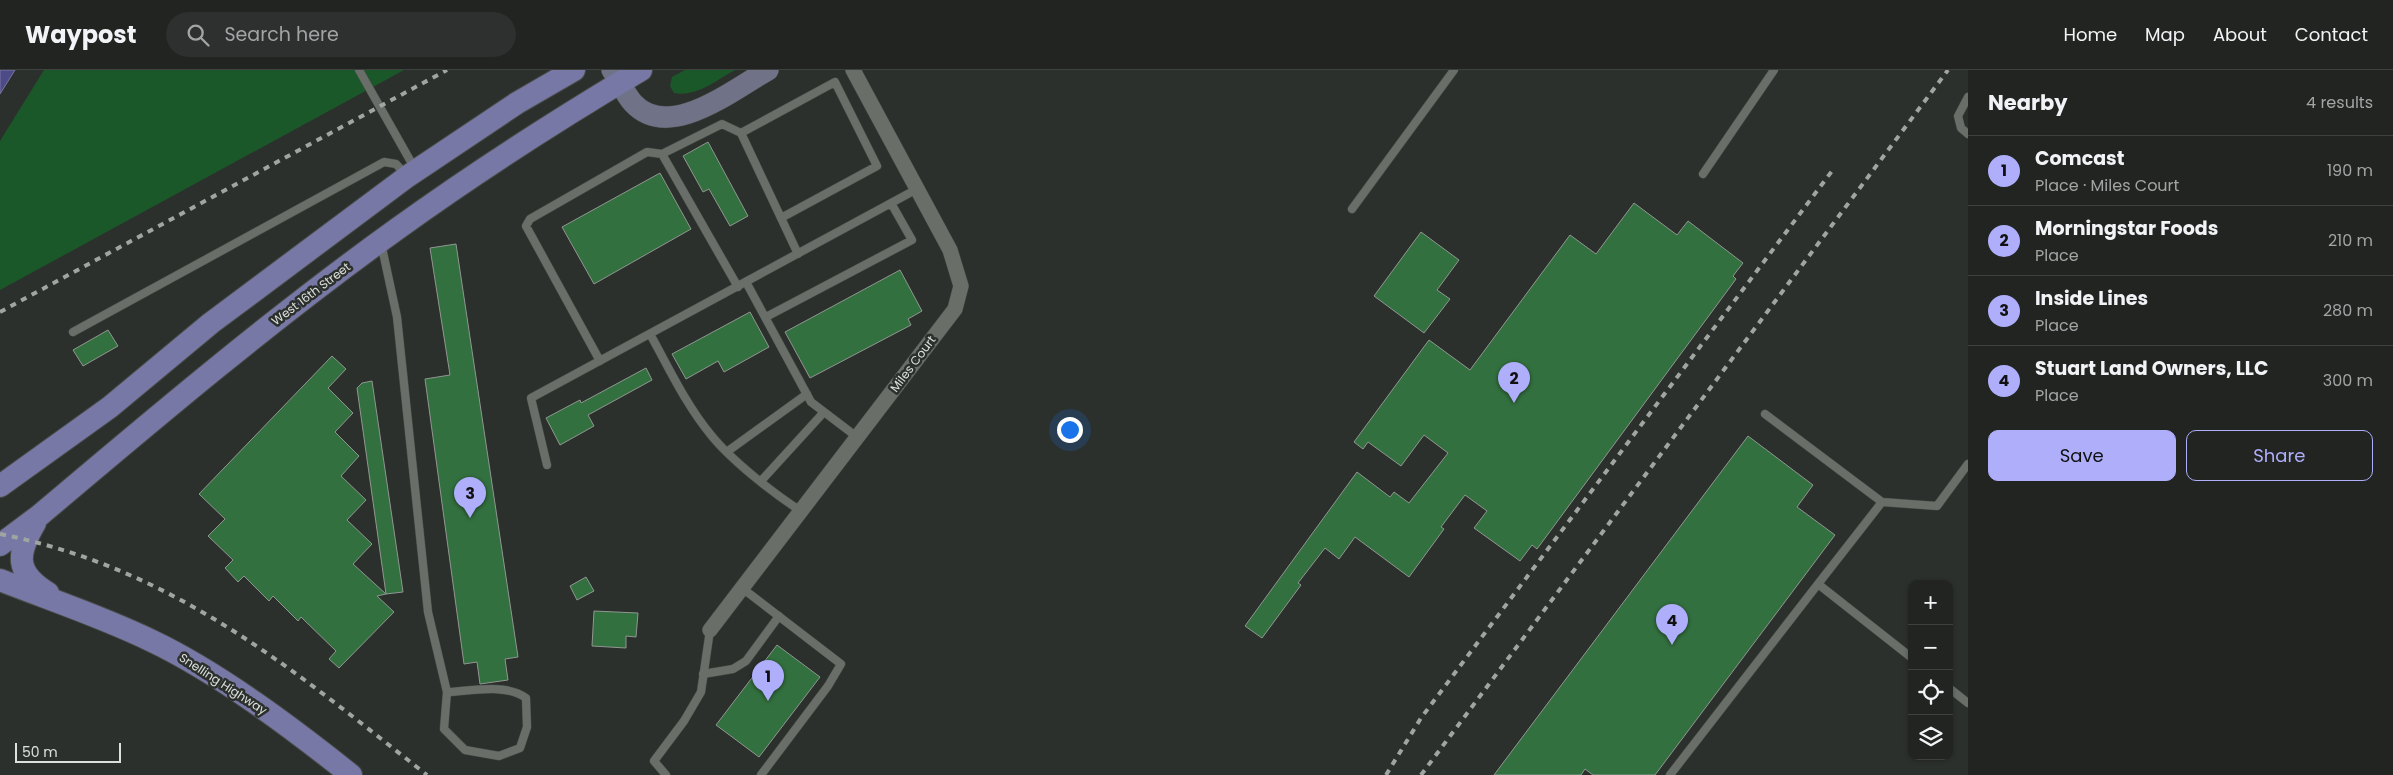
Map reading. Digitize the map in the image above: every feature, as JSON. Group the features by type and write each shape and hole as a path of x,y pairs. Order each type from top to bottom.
{"main road":[{"path":"0,486 110,407 211,323 412,173 517,103 574,70"},
{"name":"West 16th Street","path":"0,545 40,515 290,309 381,241 616,76 640,70"},
{"path":"616,76 632,102 644,112 659,118 676,118 695,111 768,70"},
{"path":"0,501 80,440 110,407"},
{"path":"40,515 21,551 24,572 38,587 73,607"},
{"name":"Snelling Highway","path":"6,586 73,607 154,642 200,667 339,772"}],"street":[{"name":"Miles Court","path":"710,630 956,309 961,286 950,250 853,70"}],"lane":[{"path":"359,70 412,173"},
{"path":"1352,209 1454,70"},
{"path":"1703,174 1774,70"},
{"path":"741,133 835,82 877,166 781,218"},
{"path":"1968,97 1958,116 1961,128 1968,134"},
{"path":"600,361 526,226 530,218 647,152 662,154 722,124 741,133 798,254"},
{"path":"662,154 738,286"},
{"path":"73,332 384,162 396,164 412,173"},
{"path":"547,465 531,398 917,189"},
{"path":"766,317 912,240 891,203"},
{"path":"381,241 397,317 428,612 447,692 444,729 465,750 499,756 520,748 527,727 526,698 517,692 503,690 447,692"},
{"path":"746,282 811,402 857,437"},
{"path":"650,334 691,408 711,436 761,481 801,511"},
{"path":"728,451 807,394"},
{"path":"761,481 824,412"},
{"path":"1765,414 1882,502 1937,506 1968,464"},
{"path":"1670,775 1882,502"},
{"path":"1818,584 1908,655"},
{"path":"742,588 841,664 828,686 761,775"},
{"path":"703,674 733,669 746,660 779,616"},
{"path":"666,775 654,761 684,721 701,692 710,630"},
{"path":"1953,691 1968,703"}],"green space":[{"path":"44,70 404,70 0,290 0,141"},
{"path":"685,70 735,70 698,90 682,94 674,93 670,86 672,77"}],"shaded area":[{"path":"0,70 15,70 0,94"}],"building":[{"path":"708,142 748,216 730,226 709,189 703,192 683,156"},
{"path":"660,173 691,229 594,284 562,227"},
{"path":"1634,203 1677,235 1688,221 1743,263 1733,276 1736,279 1537,549 1532,545 1520,561 1474,528 1487,511 1465,495 1441,527 1444,529 1409,577 1355,537 1339,559 1325,548 1298,583 1301,585 1262,638 1245,626 1357,472 1390,497 1394,492 1409,503 1448,453 1424,435 1401,466 1368,442 1363,449 1354,442 1429,340 1470,370 1570,235 1596,254"},
{"path":"1421,232 1459,260 1437,290 1450,299 1424,333 1374,296"},
{"path":"456,244 518,657 505,659 508,680 480,684 477,662 464,664 425,379 450,375 430,248"},
{"path":"900,270 922,311 908,319 911,325 810,378 785,332"},
{"path":"750,312 769,347 724,372 718,361 686,379 672,354"},
{"path":"108,330 118,346 83,366 73,350"},
{"path":"332,356 346,369 328,388 353,413 335,432 359,456 341,476 366,500 347,520 372,544 353,564 386,594 377,596 394,612 339,668 329,659 336,651 301,617 298,621 273,596 269,601 244,576 238,582 225,568 233,560 208,536 225,519 199,494"},
{"path":"646,368 652,380 588,415 594,426 560,445 546,418 580,400 581,403"},
{"path":"372,381 403,592 386,594 357,388 362,383"},
{"path":"1748,436 1813,485 1797,507 1835,535 1655,775 1593,775 1585,769 1581,775 1494,775"},
{"path":"586,577 594,591 577,600 570,586"},
{"path":"594,611 638,613 636,637 626,636 626,648 592,646"},
{"path":"777,645 820,677 759,757 716,725"}],"railway":[{"path":"0,312 447,70"},
{"path":"1421,775 1948,70"},
{"path":"1386,775 1421,718 1832,171"},
{"path":"0,534 63,550 122,572 176,598 228,628 279,661 427,775"}],"place":[{"name":"Morningstar Foods","path":"1514,403"},
{"name":"Inside Lines","path":"470,518"},
{"name":"Stuart Land Owners, LLC","path":"1672,645"},
{"name":"Comcast","path":"768,701"}]}
